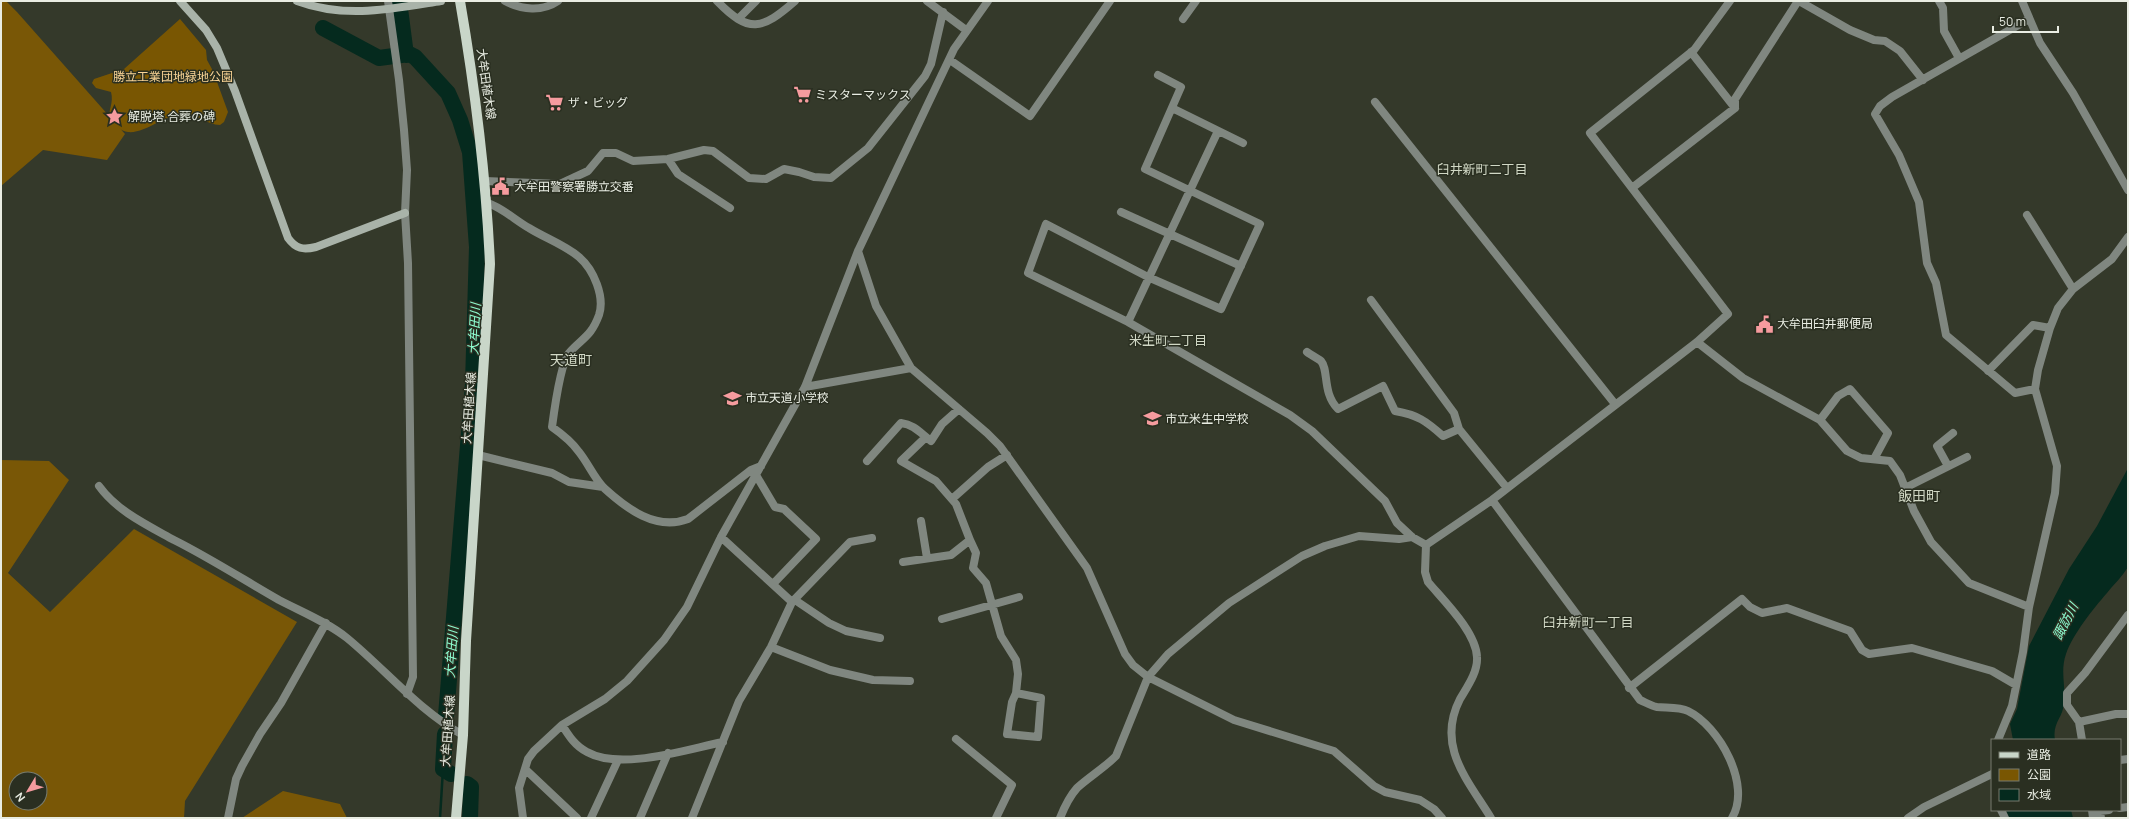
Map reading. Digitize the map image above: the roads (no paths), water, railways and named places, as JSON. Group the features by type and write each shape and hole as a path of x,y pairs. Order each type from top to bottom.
{"main road":[{"name":"大牟田植木線","path":"456,818 490,264 488,203 479,122 460,1"}],"street":[{"path":"180,1 206,30 217,48 235,91 288,238 292,244 305,249 316,247 405,213"},
{"path":"297,1 315,8 336,12 390,6 410,6 440,1"},
{"path":"505,1 517,7 536,9 551,6 558,1"},
{"path":"717,1 738,19 747,24 766,23 795,1"},
{"path":"738,19 756,1"},
{"path":"927,1 966,30"},
{"path":"523,818 519,788 528,759 534,751 562,725 605,699 627,681 650,658 687,607 721,537 805,387 858,251 954,49 988,1"},
{"path":"950,60 1030,116 1110,1"},
{"path":"1183,19 1196,1"},
{"path":"1426,546 1492,500 1697,342 1728,314 1590,133 1691,52 1730,1"},
{"path":"1735,108 1735,99 1799,1 1850,30 1874,40 1885,41 1900,51 1923,80"},
{"path":"1939,1 1943,8 1944,31 1959,58"},
{"path":"2022,1 2040,43 2073,93 2128,190"},
{"path":"390,6 407,170 405,213 408,263 413,677 407,694"},
{"path":"485,181 560,184 588,171 603,153 616,153 633,161 668,160 704,150 712,151 749,178 766,179 784,170 799,172 814,177 831,178 868,148 925,76 931,64 943,12"},
{"path":"2029,19 2006,30 1966,56 1959,58 1884,103 1875,114 1899,155 1919,202 1927,263 1936,283 1946,335 2015,393 2035,389"},
{"path":"1691,52 1735,108"},
{"path":"1158,75 1181,87 1145,169 1260,224 1221,309 1148,277 1046,224 1028,273 1128,322 1290,415 1312,431 1385,501 1397,523 1412,538 1426,546"},
{"path":"1375,102 1615,404"},
{"path":"1172,108 1243,143"},
{"path":"1632,188 1735,108"},
{"path":"1128,322 1218,131"},
{"path":"668,160 678,174 730,208"},
{"path":"488,203 500,208 529,229 579,257 596,284 601,299 599,314 591,334 568,354 560,380 552,427 579,451 603,487 643,518 663,523 680,522 688,519 751,470 761,466"},
{"path":"1121,212 1241,266"},
{"path":"2026,215 2073,289"},
{"path":"1998,739 2012,706 2023,652 2029,607 2055,493 2057,466 2035,389 2050,328 2058,308 2073,289 2112,259 2128,237"},
{"path":"858,251 876,306 911,368 987,433 1007,455 1087,568 1124,654 1133,665 1148,678 1234,720 1334,751 1374,786 1385,792 1420,800 1434,809 1442,818"},
{"path":"1371,300 1454,413 1459,429 1507,488"},
{"path":"1988,371 2033,325 2050,328"},
{"path":"1697,342 1743,378 1820,420 1847,451 1861,458 1890,461 1900,475 1914,511 1930,542 1969,583 2029,607"},
{"path":"1307,352 1322,362 1325,372 1326,388 1332,403 1338,409 1383,386 1395,411 1410,414 1422,419 1443,436 1459,429"},
{"path":"805,387 911,368"},
{"path":"1820,420 1838,396 1850,389 1888,433 1874,459"},
{"path":"867,461 901,423 909,424 920,430 931,441 942,424 959,409"},
{"path":"1948,466 1937,446 1953,433"},
{"path":"926,437 901,460 936,481 956,504 976,553 973,568 986,582 1001,636 1016,660 1018,674 1016,693 1012,702 1007,734 1038,737 1041,698 1016,693"},
{"path":"478,455 552,474 569,482 603,487"},
{"path":"952,499 988,467 1007,455"},
{"path":"1906,488 1967,457"},
{"path":"756,475 775,507 784,509 816,539 773,584"},
{"path":"99,486 109,500 150,527 198,552 281,601 326,623 347,638 427,712 462,735"},
{"path":"1492,500 1640,700 1650,704 1687,710 1712,730 1732,760 1738,780 1736,812 1732,818"},
{"path":"921,521 927,558"},
{"path":"1060,818 1067,802 1077,789 1116,756 1148,678 1168,654 1229,603 1302,556 1325,546 1359,536 1399,539 1412,538"},
{"path":"721,537 773,584 809,611 846,631 880,638"},
{"path":"692,818 739,701 771,648 794,601 850,542 872,538"},
{"path":"903,562 951,555 970,540"},
{"path":"1426,546 1424,572 1428,582 1469,633 1475,646 1477,668 1454,712 1451,726 1451,739 1454,754 1461,769 1491,818"},
{"path":"942,619 1019,597"},
{"path":"1630,688 1742,598 1750,607 1762,613 1787,608 1850,630 1862,650 1869,654 1912,648 1992,671 2016,685"},
{"path":"2082,739 2079,722 2067,705 2067,694 2086,673 2128,616"},
{"path":"228,818 236,779 242,766 260,734 281,703 326,623"},
{"path":"771,648 830,670 873,680 910,681"},
{"path":"2079,722 2116,714 2128,714"},
{"path":"562,725 573,742 587,752 597,756 618,760 668,754 723,742"},
{"path":"956,739 1012,785 996,818"},
{"path":"640,818 668,754"},
{"path":"591,818 618,760"},
{"path":"525,769 577,818"},
{"path":"1908,818 1924,807 1991,774"}],"water":[{"name":"諏訪川","path":"2128,468 2128,567 2078,630 2069,646 2063,666 2064,703 2062,713 2056,725 2054,734 2055,739 2013,739 2010,724 2017,709 2029,646 2069,569 2097,526"},
{"path":"2006,811 2071,811 2073,818 2009,818"}],"waterway":[{"path":"399,1 406,55"},
{"name":"大牟田川","path":"323,28 379,58 409,54 415,57 448,93 460,120 470,152 477,247 473,384 446,716"},
{"name":"大牟田川","path":"445,734 443,769 451,774"},
{"path":"440,818 443,769"},
{"name":"大牟田川","path":"467,784 471,787 470,818"}],"place":[{"name":"ミスターマックス","path":"802,95"},
{"name":"ザ・ビッグ","path":"555,103"},
{"name":"解脱塔,合葬の碑","path":"115,117"},
{"name":"大牟田警察署勝立交番","path":"501,187"},
{"name":"大牟田臼井郵便局","path":"1764,324"},
{"name":"市立天道小学校","path":"732,398"},
{"name":"市立米生中学校","path":"1152,419"}],"district":[{"name":"臼井新町二丁目","path":"1482,169"},
{"name":"米生町二丁目","path":"1168,340"},
{"name":"天道町","path":"571,360"},
{"name":"飯田町","path":"1919,496"},
{"name":"臼井新町一丁目","path":"1588,622"}],"park label":[{"name":"勝立工業団地緑地公園","path":"173,77"}]}
